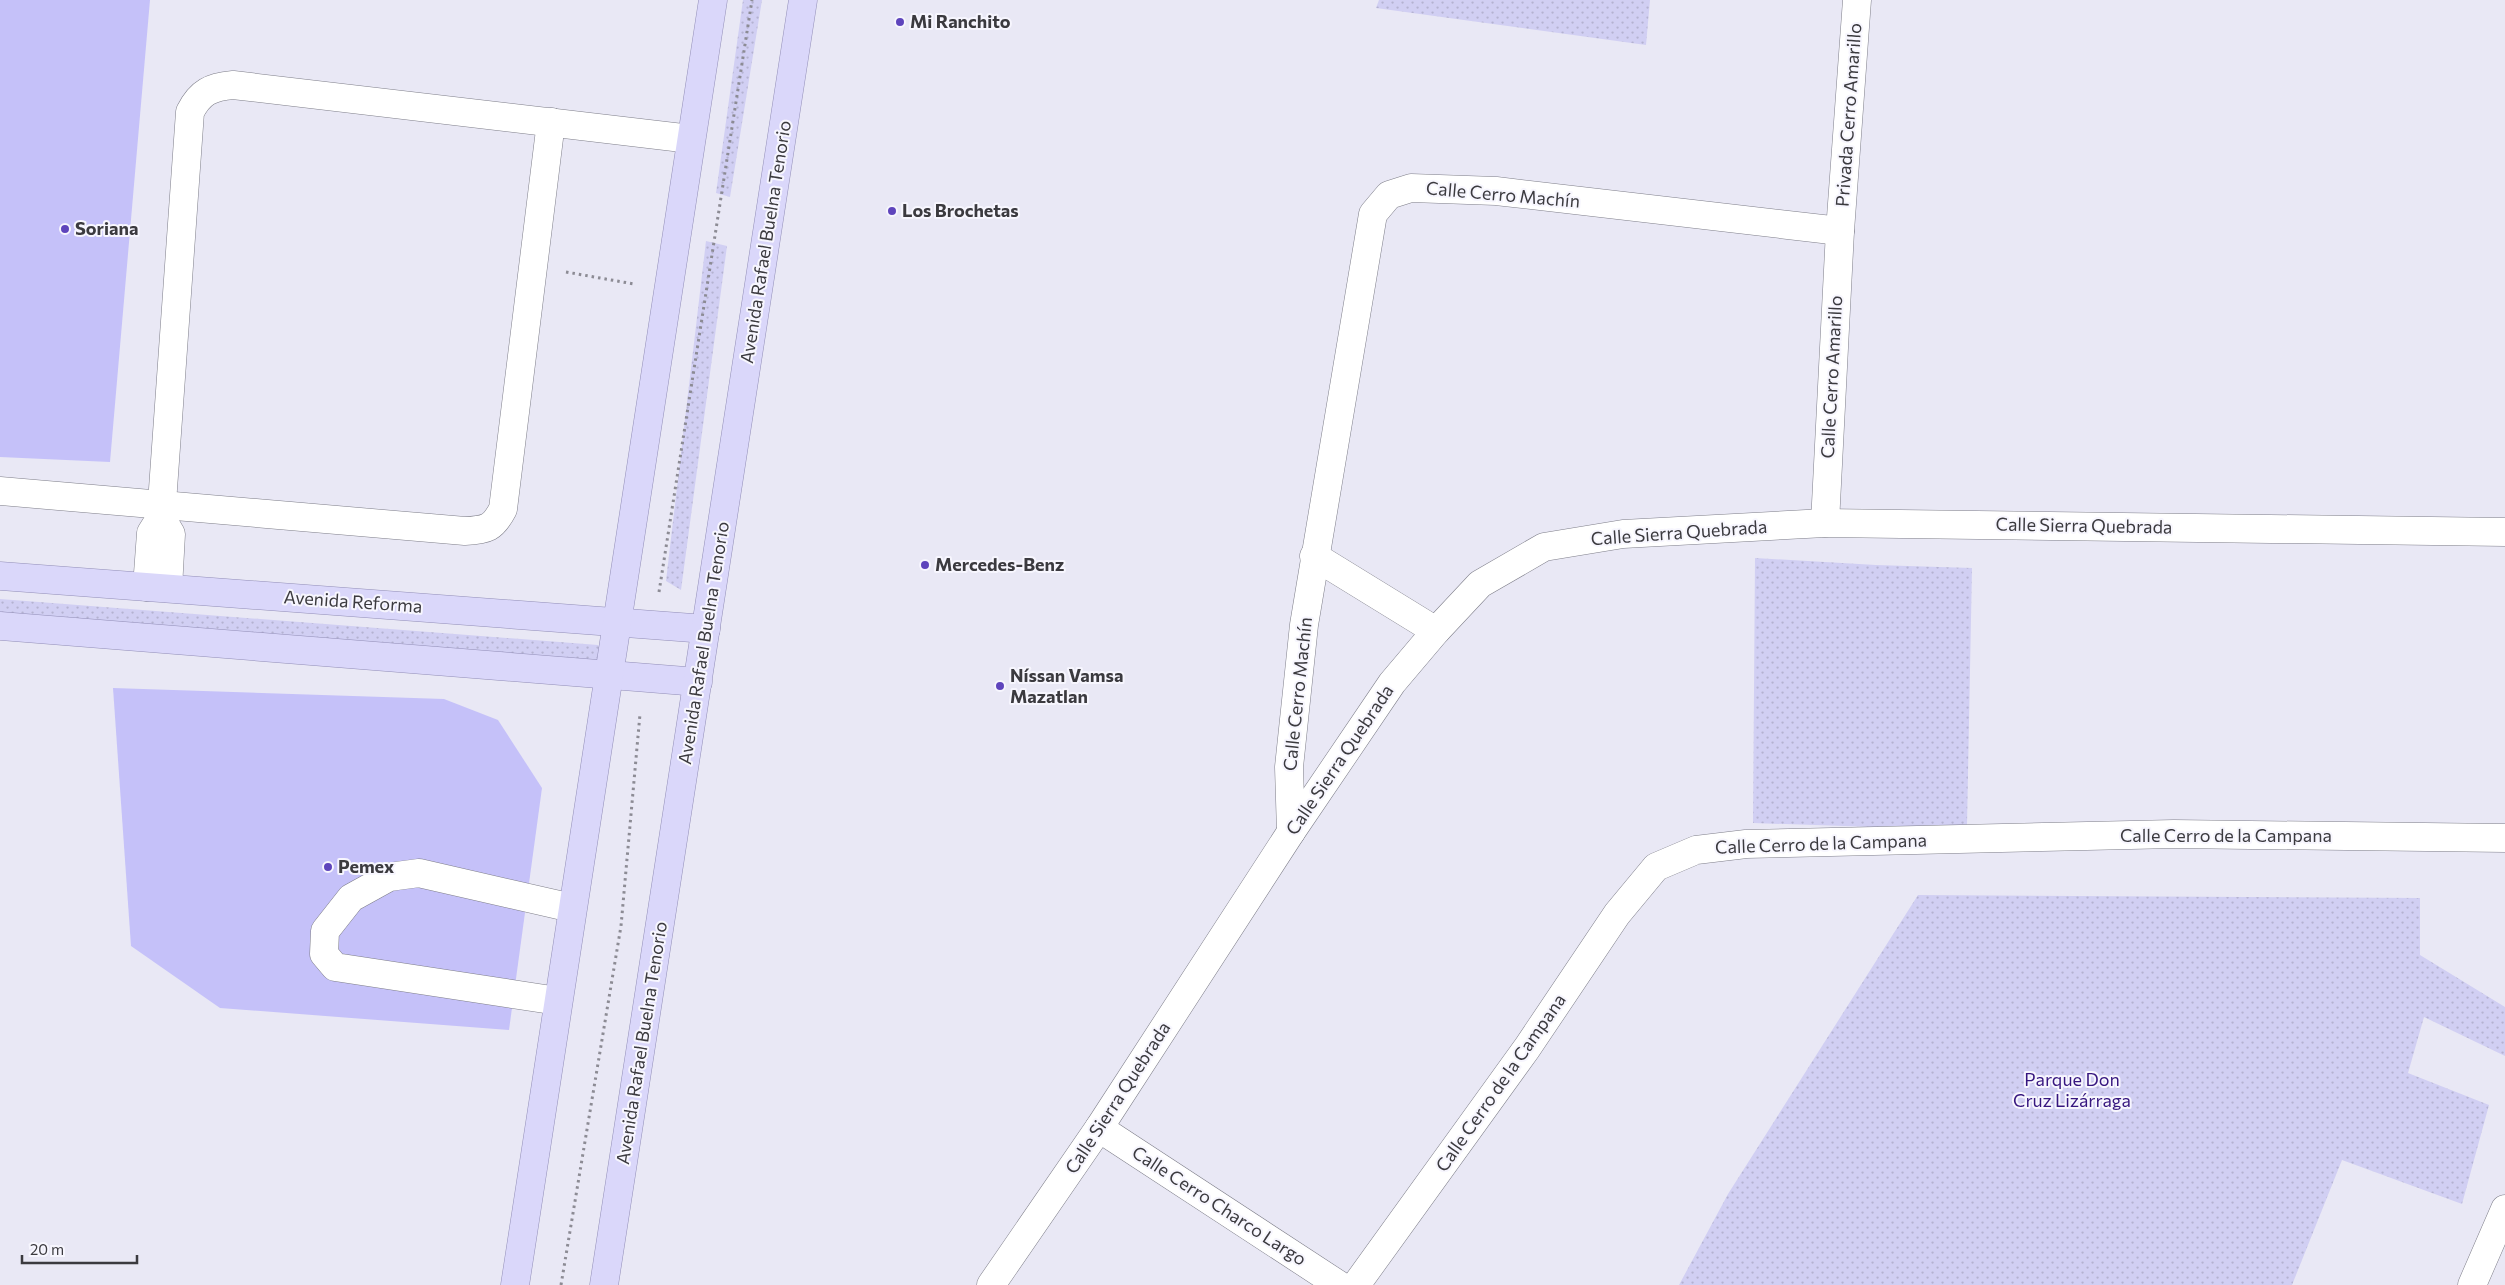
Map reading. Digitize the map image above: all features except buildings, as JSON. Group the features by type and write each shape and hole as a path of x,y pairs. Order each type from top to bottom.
{"main road":[{"path":"515,1285 713,0"},
{"name":"Avenida Rafael Buelna Tenorio","path":"604,1285 803,0"},
{"name":"Avenida Reforma","path":"0,576 706,629"},
{"path":"0,626 698,682"}],"street":[{"name":"Privada Cerro Amarillo","path":"1840,231 1858,0"},
{"path":"157,587 171,534 162,511 190,112 196,99 208,90 233,84 691,139"},
{"path":"0,491 162,511 465,531 488,529 497,520 503,509 551,122"},
{"name":"Calle Cerro Machín","path":"1290,832 1289,767 1304,625 1314,556 1373,214 1389,195 1411,188 1496,190 1840,231"},
{"name":"Calle Cerro Amarillo","path":"1825,523 1840,231"},
{"name":"Calle Sierra Quebrada","path":"991,1285 1100,1128 1290,832 1392,683 1436,631 1480,584 1544,548 1623,534 1825,523 2505,532"},
{"path":"1314,556 1436,631"},
{"name":"Calle Cerro de la Campana","path":"1356,1285 1521,1056 1617,914 1656,867 1696,850 1746,844 2174,834 2505,838"},
{"path":"558,1001 335,967 324,954 325,931 351,898 389,877 419,873 572,908"},
{"name":"Calle Cerro Charco Largo","path":"1100,1128 1339,1285"},
{"path":"2472,1285 2505,1209"}],"path":[{"path":"566,272 667,290"}],"green space":[{"path":"743,0 762,0 730,197 716,193"},
{"path":"1379,0 1650,0 1646,45 1376,8"},
{"path":"706,241 727,246 681,590 666,581"},
{"path":"1755,558 1972,568 1967,825 1873,827 1753,823"},
{"path":"0,599 598,645 602,654 596,661 0,613"},
{"name":"Parque Don Cruz Lizárraga","path":"1918,895 2420,898 2420,955 2505,1007 2505,1056 2424,1017 2408,1073 2489,1105 2462,1204 2342,1160 2292,1285 1679,1285 1728,1194"}],"place":[{"name":"Mi Ranchito","path":"900,22"},
{"name":"Los Brochetas","path":"892,211"},
{"name":"Soriana","path":"65,229"},
{"name":"Mercedes-Benz","path":"925,565"},
{"name":"Níssan Vamsa Mazatlan","path":"1000,686"},
{"name":"Pemex","path":"328,867"}]}
